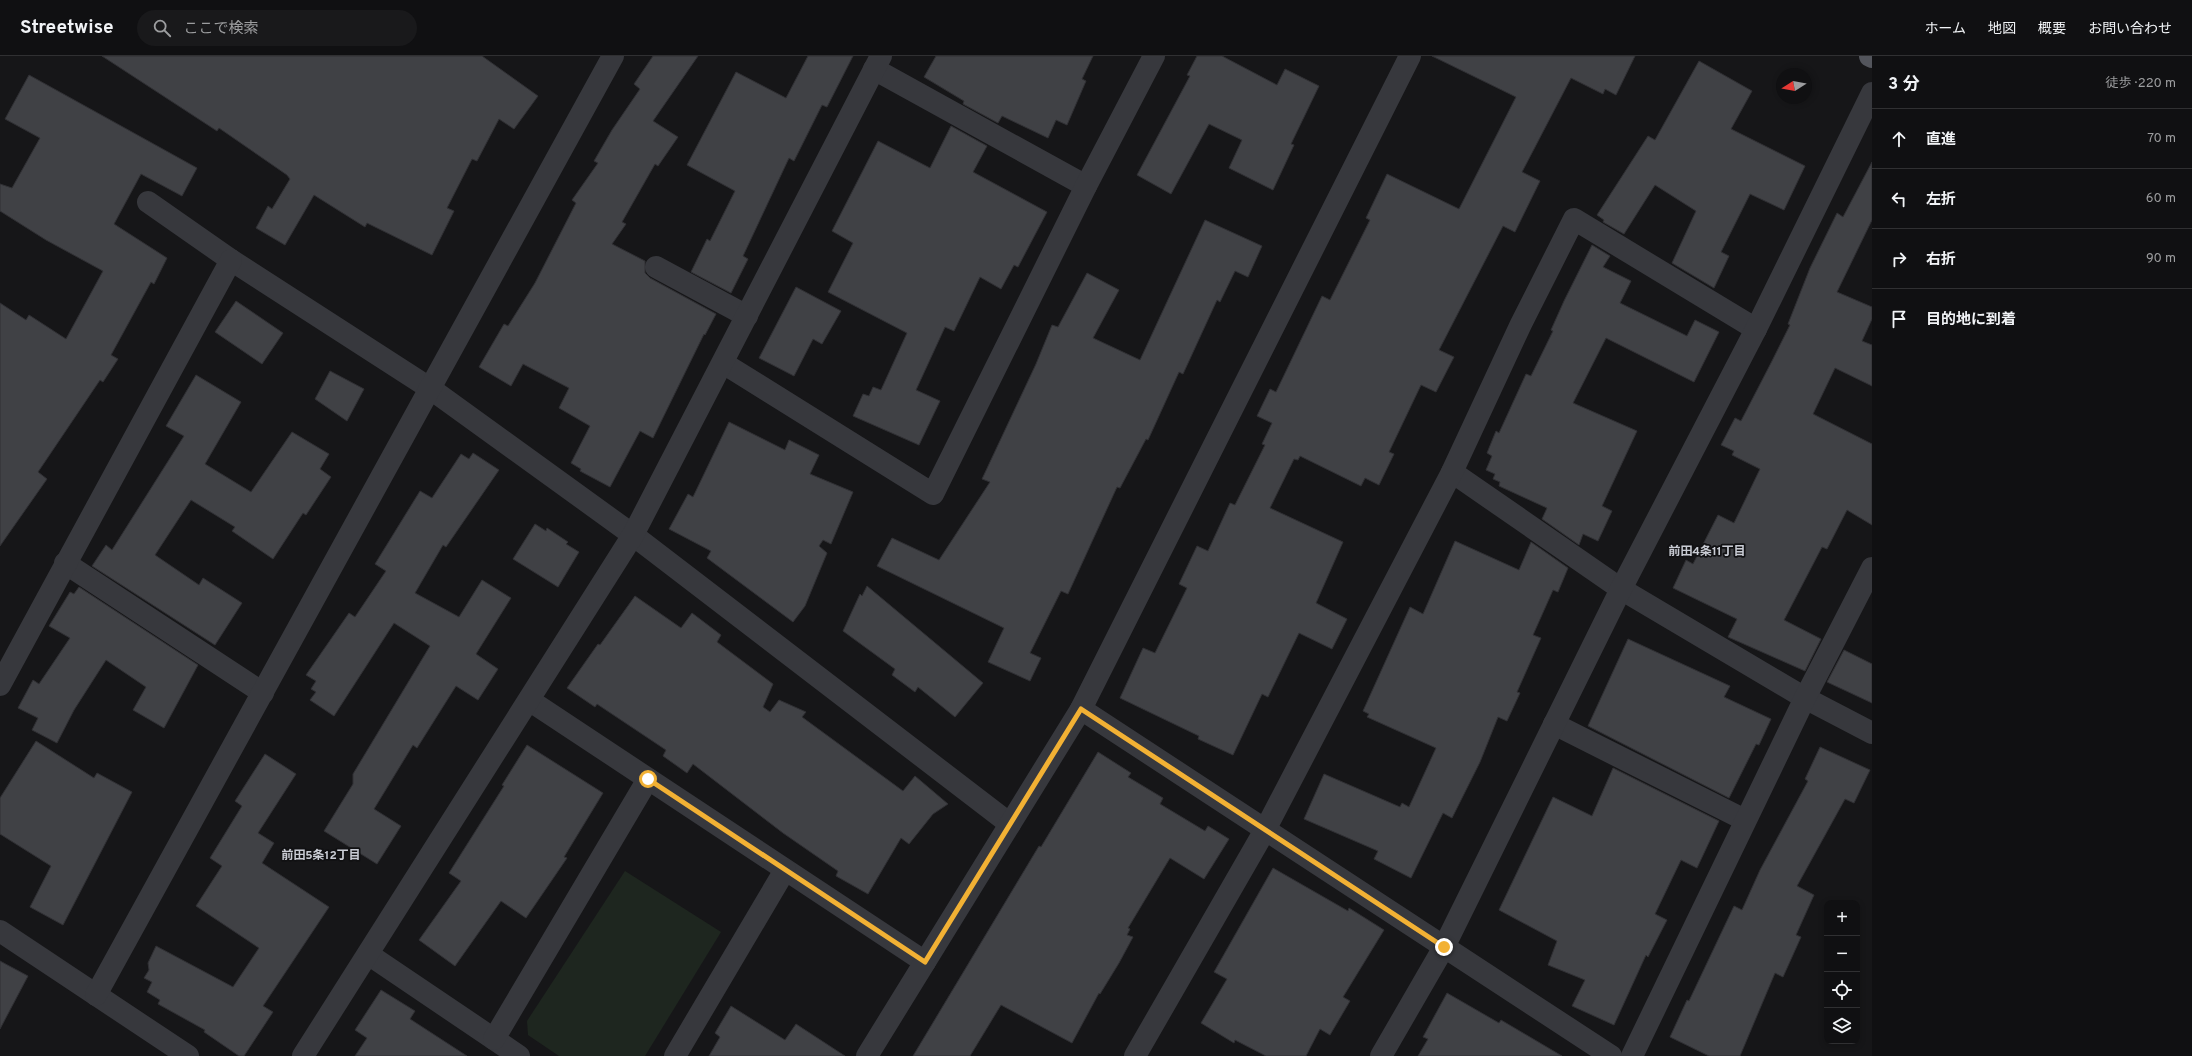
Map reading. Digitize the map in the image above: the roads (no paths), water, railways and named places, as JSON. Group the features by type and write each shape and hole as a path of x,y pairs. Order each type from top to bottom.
{"street":[{"path":"96,995 613,56"},
{"path":"723,363 934,494 1086,186 1154,56"},
{"path":"866,1056 1081,709 1410,56"},
{"path":"303,1056 633,535 877,62 1086,186"},
{"path":"1381,1056 1444,947 1621,589 1756,329 1872,93"},
{"path":"148,202 231,260 431,389 633,535 1010,824"},
{"path":"1135,1056 1265,830 1452,472 1521,324 1574,219 1756,329"},
{"path":"0,685 231,260"},
{"path":"656,268 747,316"},
{"path":"1452,472 1621,589 1805,698 1872,733"},
{"path":"65,564 262,693"},
{"path":"1632,1056 1805,698 1872,568"},
{"path":"529,700 925,962"},
{"path":"1081,709 1611,1056"},
{"path":"1554,724 1745,820"},
{"path":"494,1039 648,779"},
{"path":"675,1056 785,870"},
{"path":"0,931 188,1056"},
{"path":"368,954 519,1056"}],"district":[{"name":"前田4条11丁目","path":"1707,551"},
{"name":"前田5条12丁目","path":"321,855"}]}
